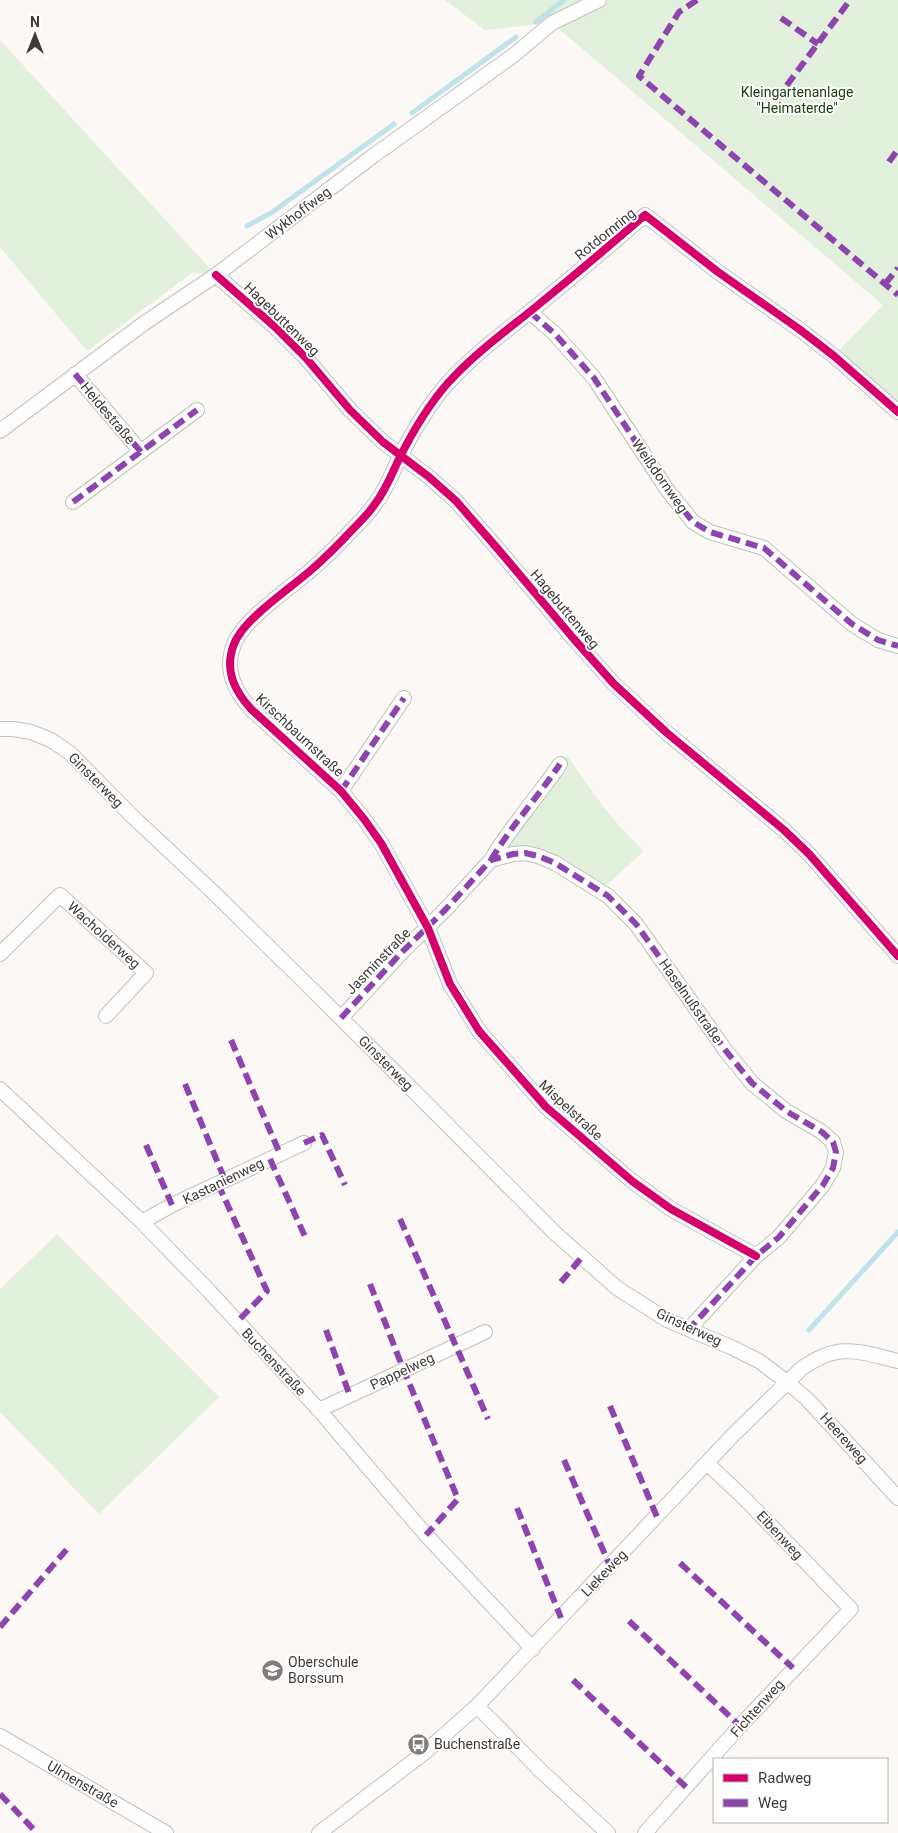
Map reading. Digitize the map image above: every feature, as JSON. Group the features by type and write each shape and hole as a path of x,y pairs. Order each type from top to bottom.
{"street":[{"name":"Wykhoffweg","path":"0,431 143,324 216,275 372,156 514,55 552,23 599,0"},
{"name":"Rotdornring","path":"401,456 421,418 447,384 475,356 645,215 725,277 834,356 898,412"},
{"name":"Hagebuttenweg","path":"216,275 275,327 306,358 350,410 383,442 430,477 456,501 614,684 667,733 784,830 809,854 898,956"},
{"name":"Weißdornweg","path":"530,312 555,334 594,378 666,488 693,522 710,532 764,548 852,624 878,640 898,646"},
{"name":"Heidestraße","path":"75,374 140,452"},
{"name":"Heidestraße","path":"73,502 197,410"},
{"name":"Kirschbaumstraße","path":"401,456 376,503 354,529 312,570 253,619 239,634 233,645 231,674 238,695 271,728 341,791 381,844 428,928"},
{"name":"Kirschbaumstraße","path":"341,791 404,698"},
{"name":"Ginsterweg","path":"0,729 31,732 51,740 70,753 131,815 201,880 341,1018 556,1234 617,1288 667,1320 690,1328 759,1362 787,1382"},
{"name":"Jasminstraße","path":"341,1018 491,860 510,830 548,783 560,764"},
{"name":"Haselnußstraße","path":"491,860 502,856 525,854 555,863 608,896 636,924 726,1051 752,1083 786,1111 822,1132 832,1142 836,1152 833,1168 823,1185 779,1237 756,1256"},
{"name":"Wacholderweg","path":"0,954 60,895 146,973 106,1016"},
{"name":"Mispelstraße","path":"428,928 450,984 479,1032 546,1108 632,1181 671,1209 756,1256"},
{"name":"Buchenstraße","path":"0,1089 142,1222 208,1290 319,1410 426,1535 533,1649"},
{"name":"Kastanienweg","path":"142,1222 172,1205 304,1143"},
{"path":"690,1328 756,1256"},
{"name":"Pappelweg","path":"319,1410 485,1332"},
{"name":"Liekeweg","path":"319,1833 424,1753 477,1706 766,1401 813,1360 838,1351 862,1352 898,1361"},
{"name":"Heereweg","path":"787,1382 807,1398 898,1498"},
{"name":"Eibenweg","path":"707,1463 746,1500 851,1609"},
{"name":"Fichtenweg","path":"646,1833 747,1719 851,1609"},
{"path":"477,1706 541,1771 608,1833"},
{"name":"Ulmenstraße","path":"0,1736 166,1833"}],"green space":[{"name":"Kleingartenanlage \"Heimaterde\"","path":"445,0 898,0 898,409 834,356 883,305 552,23 485,30"},
{"path":"0,40 216,275 192,273 87,351 0,247"},
{"path":"567,755 612,818 644,851 600,891 555,863 502,856"},
{"path":"57,1234 219,1397 99,1514 0,1412 0,1289"}],"waterway":[{"path":"536,22 564,0"},
{"path":"412,113 516,37"},
{"path":"247,226 271,213 394,124"},
{"path":"809,1330 898,1232"}],"marked path":[{"path":"697,0 679,12 639,76 898,295"},
{"path":"776,100 850,0"},
{"path":"781,18 818,44"},
{"path":"889,162 898,149"},
{"path":"885,284 898,268"},
{"path":"530,312 555,334 594,378 666,488 693,522 710,532 764,548 852,624 878,640 898,646"},
{"path":"75,374 141,452"},
{"path":"73,502 197,410"},
{"path":"341,791 404,698"},
{"path":"491,860 507,835 560,764"},
{"path":"341,1018 491,860 513,854 525,853 538,856 555,863 608,896 636,924 726,1051 752,1083 786,1111 822,1132 833,1142 836,1152 833,1168 823,1185 779,1237 756,1256 690,1328"},
{"path":"231,1040 280,1154"},
{"path":"185,1084 225,1180"},
{"path":"304,1143 322,1135 345,1185"},
{"path":"146,1145 172,1205"},
{"path":"270,1159 307,1241"},
{"path":"218,1184 267,1291 237,1322"},
{"path":"400,1219 488,1419"},
{"path":"561,1282 582,1257"},
{"path":"370,1284 458,1499 426,1535"},
{"path":"326,1330 350,1396"},
{"path":"610,1406 657,1517"},
{"path":"564,1460 610,1566"},
{"path":"517,1508 561,1618"},
{"path":"0,1627 67,1549"},
{"path":"680,1563 793,1668"},
{"path":"629,1621 740,1726"},
{"path":"573,1680 686,1787"},
{"path":"0,1794 37,1833"}],"cycle path":[{"path":"756,1256 671,1209 632,1181 546,1107 479,1031 450,984 428,928 381,843 341,791 245,702 232,679 231,653 239,634 247,625 321,561 370,511 382,493 421,419 440,392 457,373 645,215 718,272 834,356 898,412"},
{"path":"216,275 275,327 306,358 350,410 383,442 429,477 456,501 614,684 667,733 784,830 809,854 898,956"}],"place":[{"name":"Oberschule Borssum","path":"272,1670"},
{"name":"Buchenstraße","path":"418,1744"}]}
